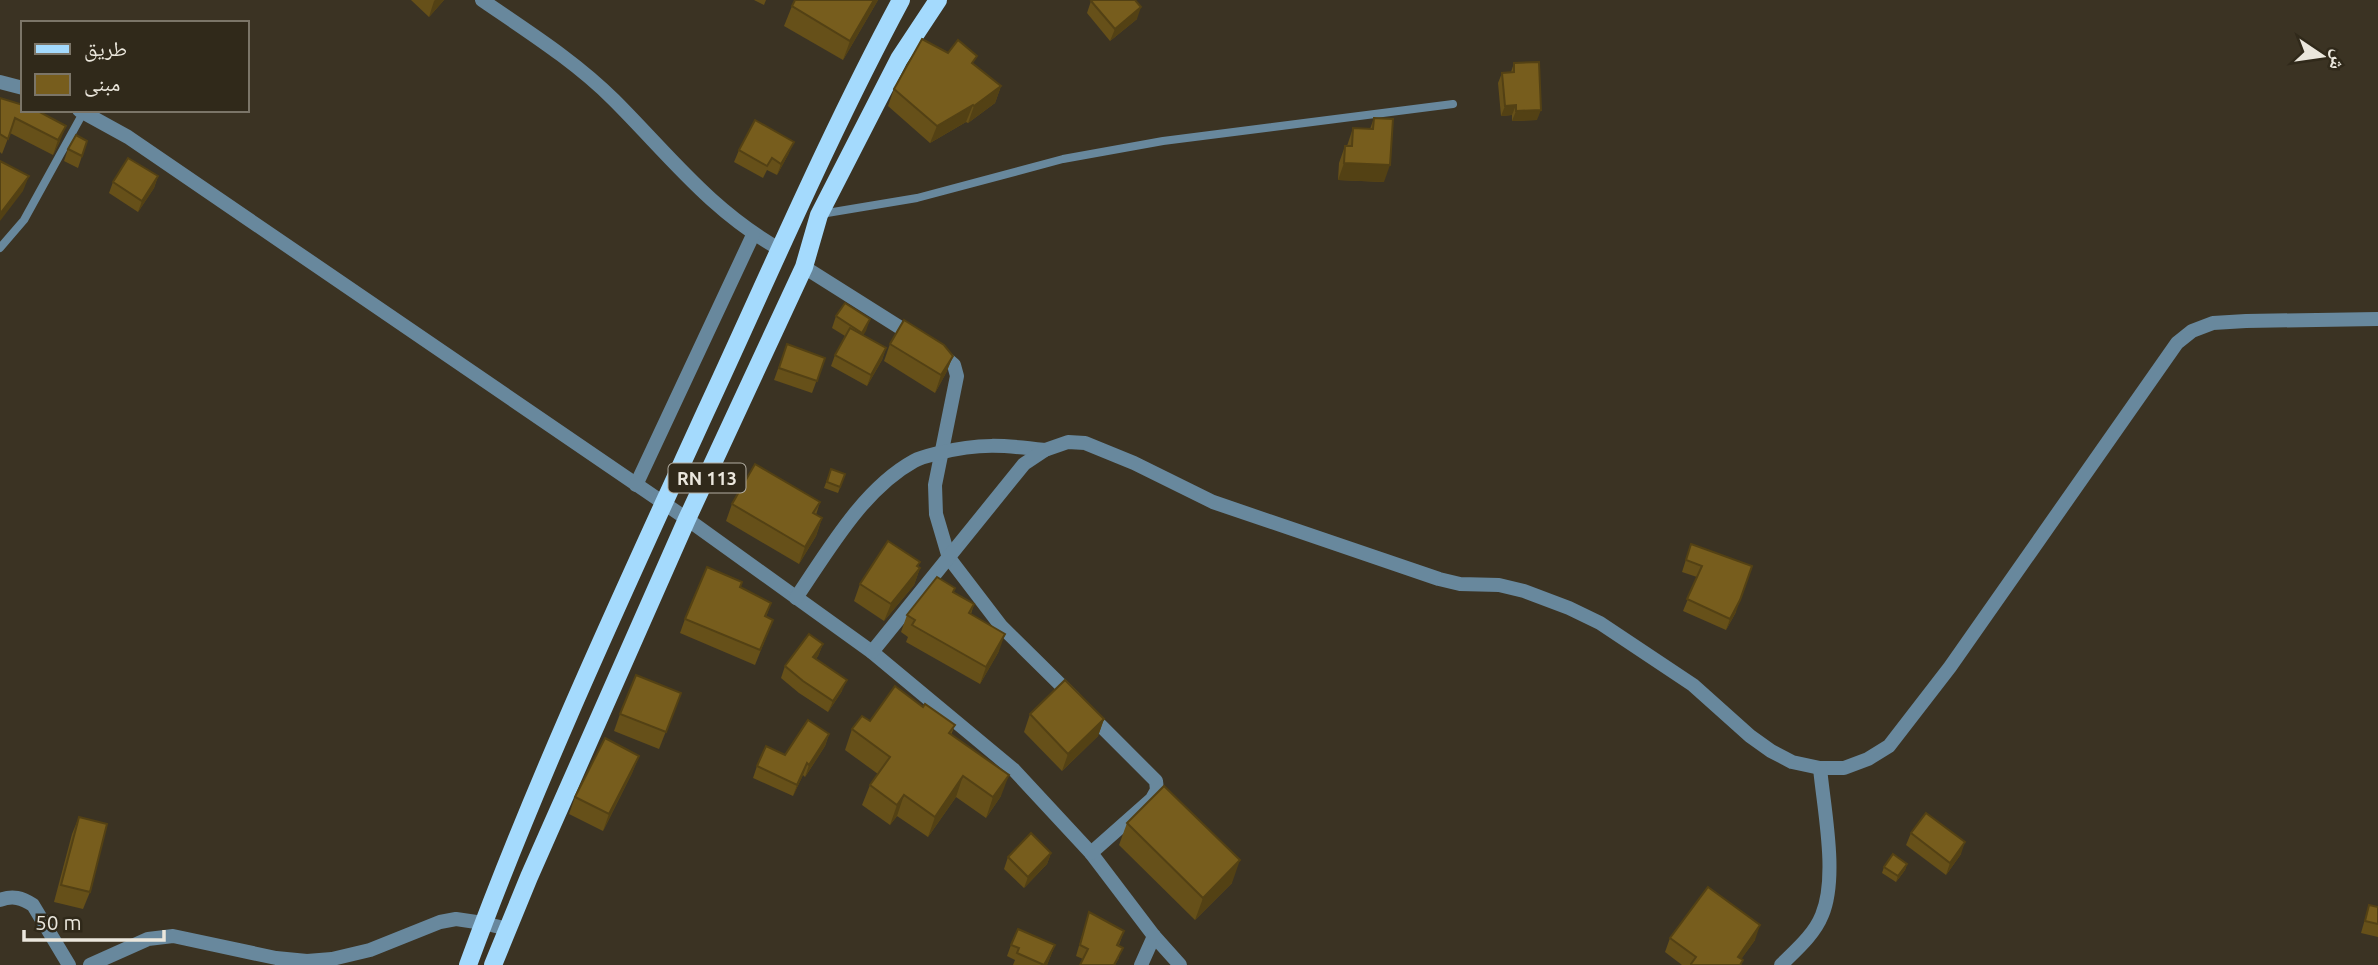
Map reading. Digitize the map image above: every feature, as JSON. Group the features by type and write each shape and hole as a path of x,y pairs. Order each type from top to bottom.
{"main road":[{"name":"RN 113","path":"468,965 521,826 664,504 860,77 901,0"},
{"name":"RN 113","path":"493,965 687,519 804,267 818,215 932,2"}],"street":[{"path":"482,0 577,68 613,100 674,165 720,207 753,235 780,250"},
{"path":"0,82 21,88"},
{"path":"83,112 128,137 687,519 872,652 1014,770 1091,853 1154,936 1180,965"},
{"path":"636,485 753,235"},
{"path":"804,267 944,355 954,365 957,376 935,485 936,514 949,558 1001,626 1156,781 1157,790 1152,799 1091,853"},
{"path":"872,652 1024,464 1045,450 1068,442 1085,443 1134,463 1213,502 1439,579 1460,584 1499,585 1524,591 1569,608 1600,623 1693,685 1750,736 1771,751 1792,762 1820,768 1844,768 1868,760 1889,746 1958,656 2177,344 2192,331 2213,323 2246,320 2378,319"},
{"path":"796,597 853,515 892,475 915,459 969,446 995,444 1045,450"},
{"path":"1781,965 1811,934 1822,916 1829,891 1820,768"},
{"path":"0,900 12,896 33,905 69,965"},
{"path":"90,965 148,939 173,936 276,958 307,961 332,959 370,950 440,922 456,919 508,929"},
{"path":"1141,965 1154,936"}],"lane":[{"path":"818,215 917,198 1063,159 1163,141 1454,104"},
{"path":"0,248 24,220 80,112"}],"building":[{"path":"795,0 874,0 850,41 792,6"},
{"path":"1135,0 1141,7 1115,29 1091,1"},
{"path":"922,39 948,53 958,40 977,56 972,63 1001,86 974,106 937,126 894,89"},
{"path":"1539,62 1541,110 1516,111 1516,105 1505,106 1502,73 1514,72 1514,63"},
{"path":"0,98 21,104 21,112 40,112 66,126 58,140 15,118 8,139 0,134"},
{"path":"1374,118 1393,119 1390,165 1344,163 1345,146 1352,146 1353,128 1373,129"},
{"path":"755,120 794,142 781,164 772,158 767,166 739,150"},
{"path":"76,135 87,141 82,156 68,149"},
{"path":"128,158 158,176 142,201 113,182"},
{"path":"0,161 29,176 0,214"},
{"path":"845,303 870,319 862,333 836,316"},
{"path":"904,320 944,345 953,356 941,375 890,344"},
{"path":"850,328 886,348 871,375 835,355"},
{"path":"787,344 825,358 817,381 779,368"},
{"path":"755,464 820,502 813,513 822,518 805,547 732,504"},
{"path":"831,469 845,474 840,487 827,482"},
{"path":"888,541 920,562 917,566 920,568 891,604 860,584"},
{"path":"1691,544 1752,566 1730,619 1687,599 1702,566 1686,560"},
{"path":"707,567 742,582 740,587 771,603 765,616 773,620 760,650 685,619"},
{"path":"937,577 955,588 953,592 974,604 969,613 1005,634 986,667 912,625 915,620 907,615"},
{"path":"809,634 823,644 813,657 847,680 833,701 785,666"},
{"path":"636,675 681,693 666,732 620,714"},
{"path":"1065,680 1104,719 1068,754 1030,714"},
{"path":"895,686 923,707 925,704 955,725 949,733 1009,775 993,797 963,776 935,817 904,795 897,805 870,785 890,757 852,729 862,716 870,721"},
{"path":"808,720 829,734 809,765 807,763 797,785 757,766 766,746 785,755"},
{"path":"605,738 639,756 609,814 575,797"},
{"path":"1164,786 1240,860 1203,898 1127,823"},
{"path":"1926,813 1965,842 1950,863 1911,833"},
{"path":"79,817 107,824 90,892 61,885"},
{"path":"1031,833 1051,853 1028,877 1008,857"},
{"path":"1893,854 1907,864 1898,876 1884,867"},
{"path":"1708,887 1760,925 1738,957 1743,960 1740,965 1691,965 1696,957 1670,938"},
{"path":"2369,905 2378,907 2378,924 2365,921"},
{"path":"1089,912 1124,931 1117,945 1123,948 1114,965 1080,965 1088,949 1080,945"},
{"path":"1018,929 1055,945 1044,965 1017,953 1019,948 1011,945"}]}
